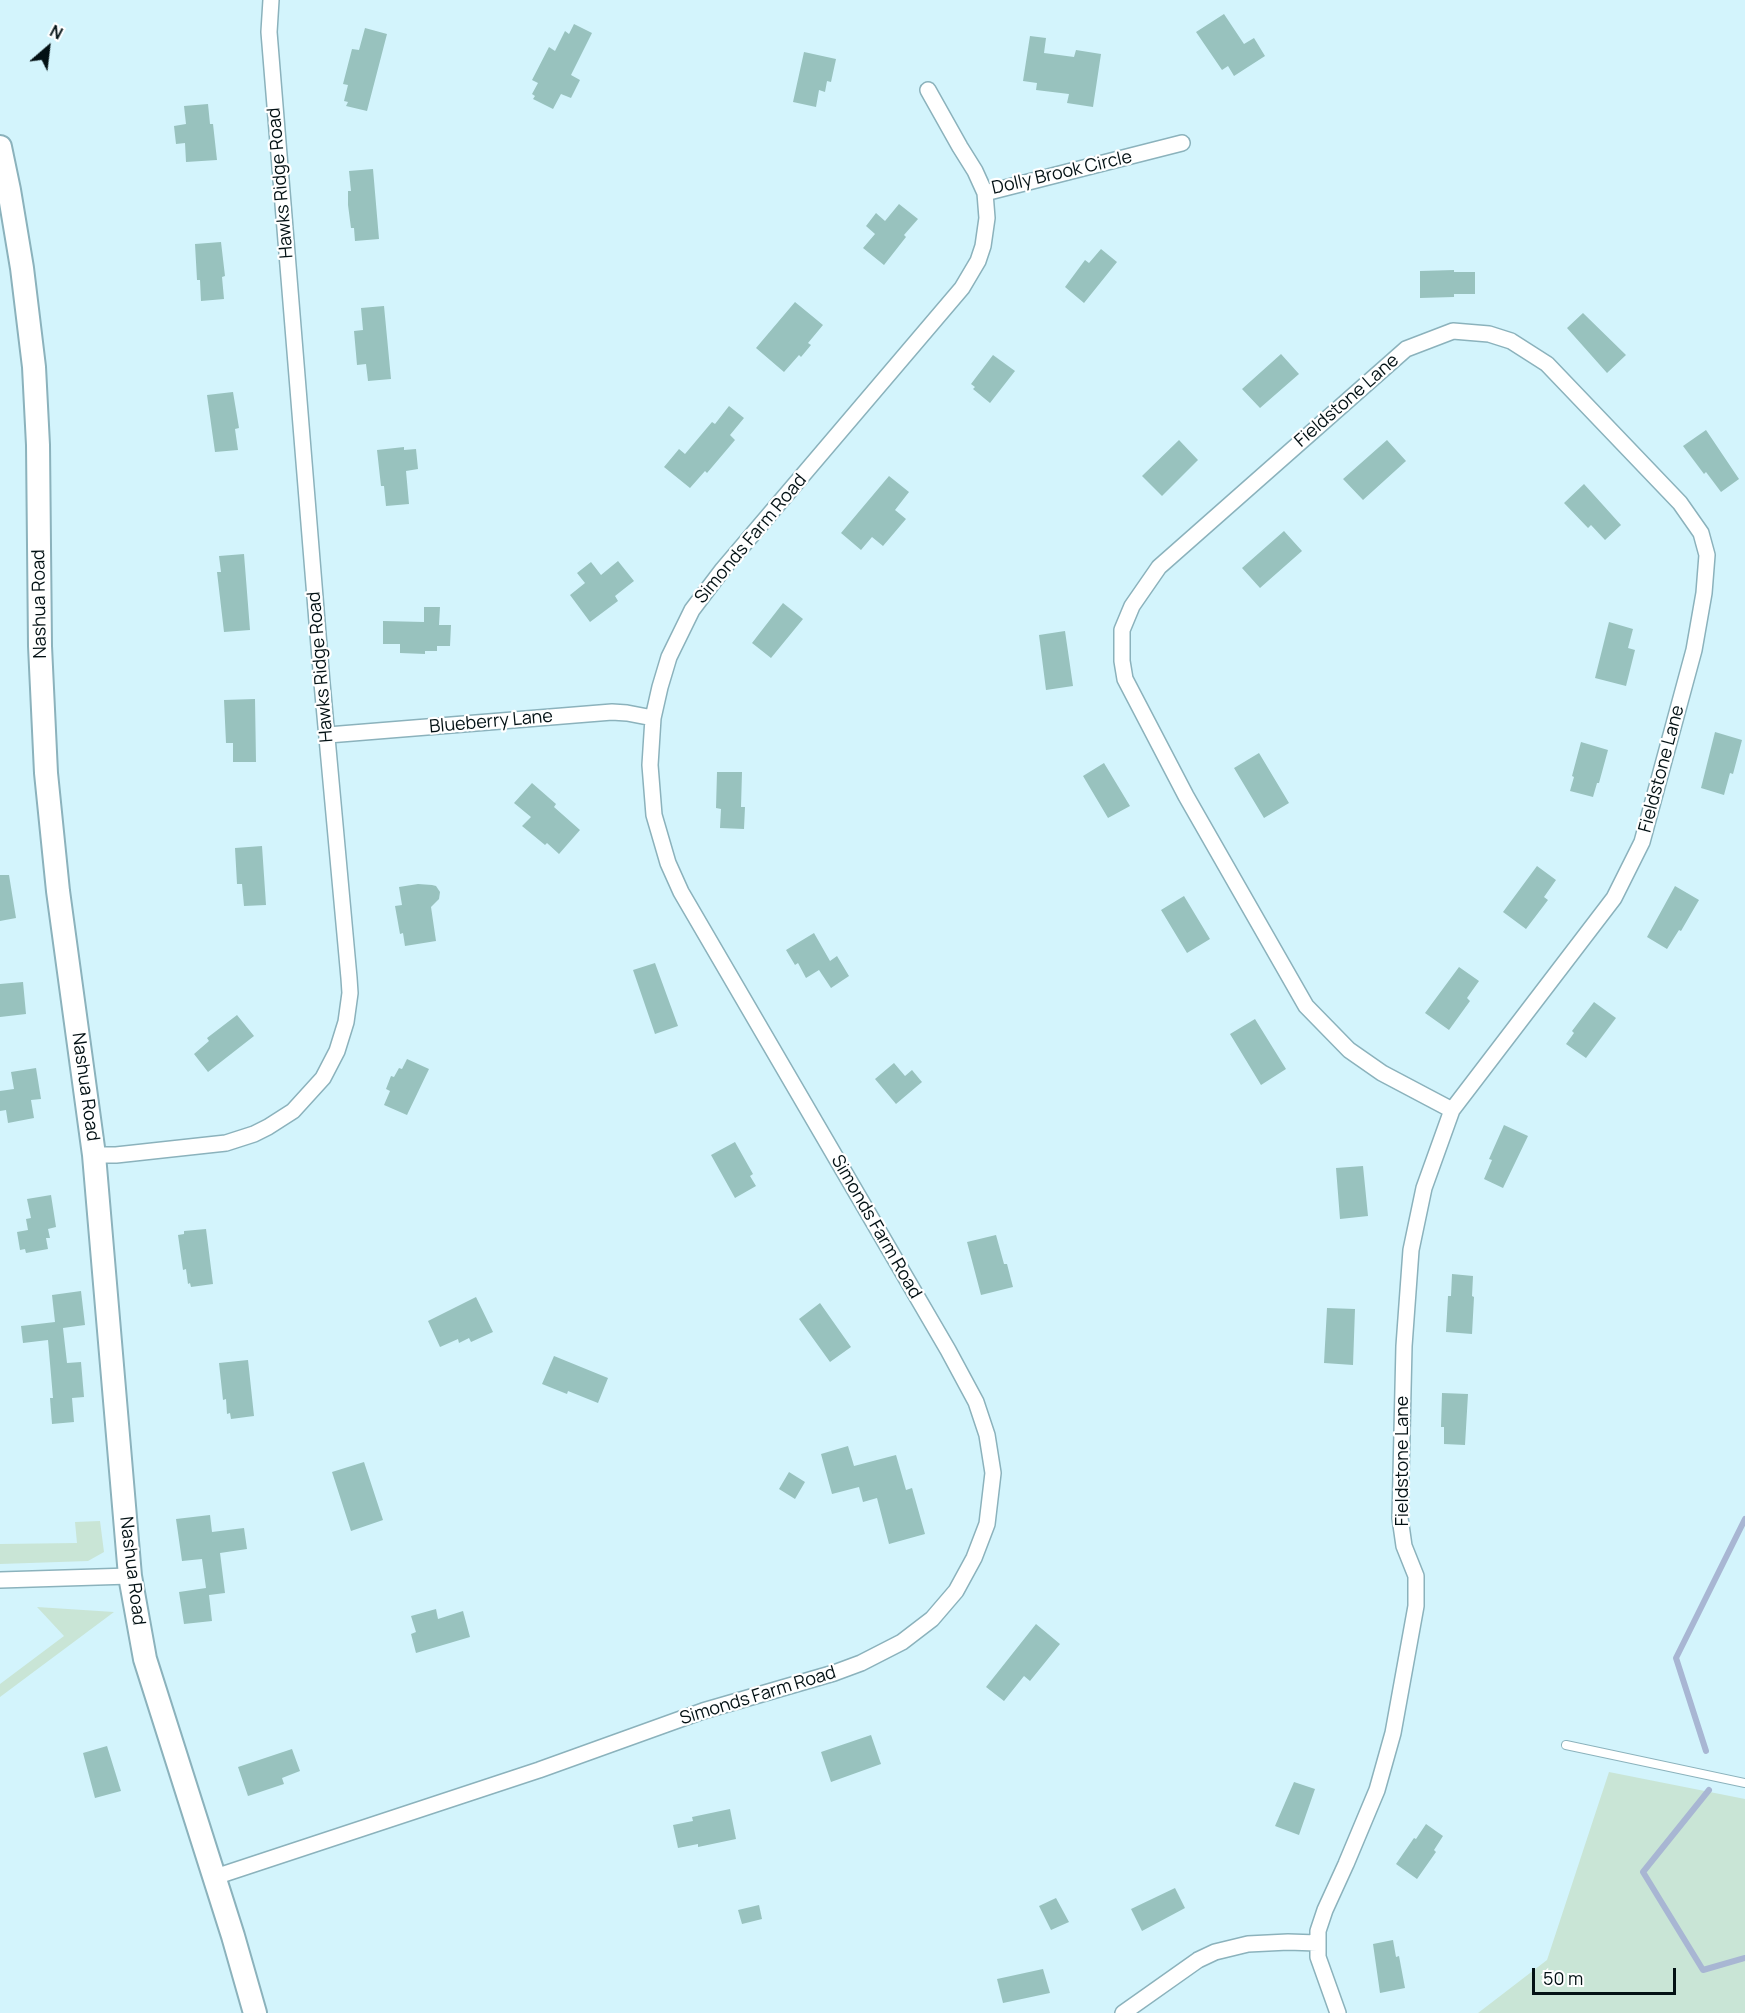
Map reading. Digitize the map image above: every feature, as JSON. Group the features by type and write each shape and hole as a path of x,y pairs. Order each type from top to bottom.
{"main road":[{"name":"Nashua Road","path":"0,147 20,256 34,367 38,445 42,712 46,773 58,891 94,1155 130,1576 145,1659 215,1877 255,2013"}],"street":[{"name":"Hawks Ridge Road","path":"94,1155 116,1155 211,1145 255,1134 293,1111 314,1089 331,1065 345,1030 350,993 321,671 269,32 271,0"},
{"name":"Dolly Brook Circle","path":"928,90 985,193 1182,143"},
{"name":"Simonds Farm Road","path":"215,1877 539,1770 703,1711 861,1663 902,1642 932,1619 956,1591 974,1558 981,1542 990,1507 993,1473 987,1435 976,1402 681,892 668,863 654,815 650,765 653,718 660,687 669,657 684,625 699,600 962,288 981,254 986,232 985,193"},
{"name":"Fieldstone Lane","path":"1338,2013 1318,1957 1318,1931 1377,1790 1393,1733 1416,1606 1416,1576 1404,1546 1400,1518 1404,1346 1411,1250 1424,1188 1452,1110 1614,898 1642,842 1694,650 1704,592 1707,555 1701,533 1680,503 1547,364 1511,341 1489,334 1453,331 1406,348 1159,567 1132,606 1122,630 1122,661 1125,679 1186,796 1306,1006 1349,1050 1382,1073 1452,1110"},
{"name":"Blueberry Lane","path":"328,735 617,712 653,718"},
{"path":"0,1580 130,1576"},
{"path":"1123,2013 1198,1960 1215,1952 1248,1944 1317,1943"}],"lane":[{"path":"1566,1745 1745,1783"}],"green space":[{"path":"100,1521 104,1552 88,1561 0,1564 0,1544 77,1543 75,1522"},
{"path":"37,1607 114,1612 0,1697 0,1684 64,1636"},
{"path":"1609,1772 1745,1799 1745,2013 1478,2013 1547,1960"}],"building":[{"path":"1224,14 1244,44 1254,38 1265,56 1234,76 1228,66 1222,70 1196,32"},
{"path":"574,24 592,33 571,75 580,80 571,98 561,94 553,109 533,99 535,96 532,94 538,83 532,80 549,47 555,51 565,31 569,34"},
{"path":"365,28 387,34 367,111 346,106 348,102 344,101 348,85 343,84 352,49 359,50"},
{"path":"1030,36 1046,38 1044,53 1074,57 1076,50 1101,54 1093,107 1067,103 1069,94 1036,90 1037,83 1023,81"},
{"path":"804,52 836,59 831,82 827,81 825,92 819,90 816,107 793,102"},
{"path":"208,104 217,160 186,162 185,143 176,144 174,126 186,124 184,106"},
{"path":"373,169 379,239 355,241 348,205 348,191 351,191 349,171"},
{"path":"899,204 918,219 884,265 863,248 875,234 866,226 876,213 885,221"},
{"path":"221,242 225,276 222,277 224,299 201,301 195,244"},
{"path":"1101,249 1117,262 1084,303 1065,287 1085,260 1089,263"},
{"path":"1454,270 1454,272 1475,272 1475,294 1420,298 1420,271"},
{"path":"795,302 823,325 808,343 811,345 784,372 756,348"},
{"path":"384,306 391,379 368,381 366,364 357,365 354,331 363,330 361,308"},
{"path":"1583,313 1626,355 1607,373 1567,328"},
{"path":"1281,354 1299,374 1260,408 1242,389"},
{"path":"993,355 1015,371 990,403 973,389 975,387 971,384"},
{"path":"233,392 239,428 235,429 238,450 215,452 207,395"},
{"path":"729,406 744,418 730,435 735,440 707,473 705,471 690,488 664,467 679,449 685,454 712,422 715,424"},
{"path":"1706,430 1739,479 1721,492 1683,446"},
{"path":"1179,440 1198,460 1162,496 1142,476"},
{"path":"1387,440 1406,461 1363,500 1343,479"},
{"path":"404,447 404,450 416,449 418,469 406,471 409,504 386,506 377,450"},
{"path":"889,476 909,492 895,510 906,519 883,546 872,537 861,550 841,533"},
{"path":"1584,484 1621,525 1605,540 1591,525 1588,528 1564,503"},
{"path":"1284,531 1302,551 1260,588 1242,568"},
{"path":"244,554 250,630 224,632 217,572 221,572 219,556"},
{"path":"618,561 634,581 615,596 618,601 590,622 570,595 585,583 577,573 591,562 601,575"},
{"path":"783,603 803,619 771,658 752,643"},
{"path":"424,607 440,607 439,625 451,625 450,646 437,646 437,651 425,651 425,654 400,653 400,644 383,644 383,621 424,622"},
{"path":"1609,622 1633,629 1628,648 1635,650 1626,686 1595,678"},
{"path":"1065,631 1073,686 1046,690 1039,635"},
{"path":"255,699 256,762 233,762 233,743 226,743 224,700"},
{"path":"1715,732 1742,740 1733,774 1730,773 1724,795 1701,788"},
{"path":"1581,742 1608,750 1593,797 1570,791"},
{"path":"1259,753 1289,803 1264,818 1234,768"},
{"path":"1104,763 1130,806 1108,818 1083,776"},
{"path":"717,772 742,772 741,807 745,807 744,829 720,828 721,809 716,808"},
{"path":"532,783 580,830 559,854 522,826 531,817 514,803"},
{"path":"262,846 266,905 244,906 242,884 237,884 235,848"},
{"path":"1537,866 1556,880 1544,897 1548,900 1526,929 1503,912"},
{"path":"0,875 9,875 16,918 0,921"},
{"path":"418,884 436,886 440,892 439,899 431,907 436,941 405,946 403,933 400,934 395,906 402,905 399,887"},
{"path":"1675,886 1699,900 1681,931 1679,930 1667,949 1647,937"},
{"path":"1184,896 1210,939 1187,953 1161,910"},
{"path":"814,933 830,961 837,956 849,976 831,988 819,970 806,978 798,963 795,965 786,950"},
{"path":"655,963 678,1026 655,1034 633,970"},
{"path":"1459,967 1479,981 1467,998 1470,1001 1449,1030 1425,1013"},
{"path":"23,982 26,1014 0,1017 0,984"},
{"path":"1594,1002 1616,1018 1586,1058 1566,1044 1574,1033 1572,1031"},
{"path":"237,1015 254,1036 208,1072 194,1054 209,1041 207,1038"},
{"path":"1255,1019 1286,1069 1261,1085 1230,1034"},
{"path":"407,1059 429,1069 407,1115 384,1105 390,1091 386,1089 391,1076 394,1077 399,1068 402,1069"},
{"path":"894,1063 905,1076 912,1070 922,1082 896,1104 875,1079"},
{"path":"36,1068 41,1099 31,1100 34,1118 8,1123 6,1110 0,1111 0,1091 14,1089 11,1072"},
{"path":"1504,1125 1528,1136 1503,1188 1484,1179 1492,1160 1489,1159"},
{"path":"735,1142 753,1174 750,1176 756,1186 735,1198 711,1155"},
{"path":"1363,1166 1368,1216 1340,1219 1336,1168"},
{"path":"51,1195 56,1227 48,1229 50,1238 46,1238 48,1249 26,1253 25,1249 20,1250 17,1232 28,1230 26,1219 31,1218 27,1199"},
{"path":"206,1229 213,1284 191,1287 190,1283 188,1284 186,1269 183,1270 178,1235 184,1234 184,1231"},
{"path":"996,1235 1013,1287 981,1295 967,1242"},
{"path":"1452,1274 1473,1276 1472,1334 1446,1332"},
{"path":"81,1291 85,1325 63,1328 67,1363 81,1362 84,1397 72,1398 74,1422 52,1424 50,1398 53,1398 48,1340 23,1343 21,1326 55,1322 52,1295"},
{"path":"476,1297 493,1332 471,1342 469,1338 459,1343 458,1339 440,1347 428,1321"},
{"path":"820,1303 851,1347 830,1362 799,1319"},
{"path":"1327,1308 1355,1309 1353,1365 1324,1363"},
{"path":"554,1356 608,1378 598,1403 542,1384"},
{"path":"248,1360 254,1416 231,1419 230,1413 227,1414 226,1399 223,1400 219,1363"},
{"path":"1442,1393 1468,1394 1465,1445 1444,1444 1444,1427 1441,1427"},
{"path":"848,1446 854,1466 896,1455 906,1490 912,1488 925,1534 889,1544 877,1498 863,1502 859,1487 832,1494 821,1454"},
{"path":"364,1462 383,1520 351,1531 332,1472"},
{"path":"789,1472 805,1482 795,1499 779,1489"},
{"path":"210,1515 212,1532 244,1528 247,1549 220,1553 225,1593 209,1595 212,1621 184,1624 179,1592 206,1588 202,1559 182,1561 176,1519"},
{"path":"436,1609 438,1619 463,1611 470,1637 416,1653 411,1634 416,1632 411,1616"},
{"path":"1036,1624 1060,1644 1030,1681 1024,1676 1004,1701 986,1687"},
{"path":"871,1735 881,1764 831,1782 821,1752"},
{"path":"107,1746 121,1791 95,1798 83,1753"},
{"path":"292,1749 300,1771 282,1778 284,1784 248,1796 238,1767"},
{"path":"1294,1782 1315,1789 1299,1835 1275,1826"},
{"path":"730,1809 736,1839 698,1847 698,1844 678,1848 673,1825 693,1821 692,1817"},
{"path":"1426,1824 1443,1836 1434,1850 1436,1852 1417,1879 1396,1864"},
{"path":"1175,1888 1185,1908 1142,1931 1131,1909"},
{"path":"1056,1898 1069,1922 1051,1930 1039,1906"},
{"path":"759,1905 762,1919 742,1924 738,1910"},
{"path":"1393,1940 1396,1957 1399,1956 1405,1988 1380,1993 1373,1944"},
{"path":"1043,1969 1050,1993 1003,2003 997,1979"}],"waterway":[{"path":"1706,1751 1676,1658 1745,1519"},
{"path":"1709,1790 1643,1872 1703,1970 1745,1958"}]}
